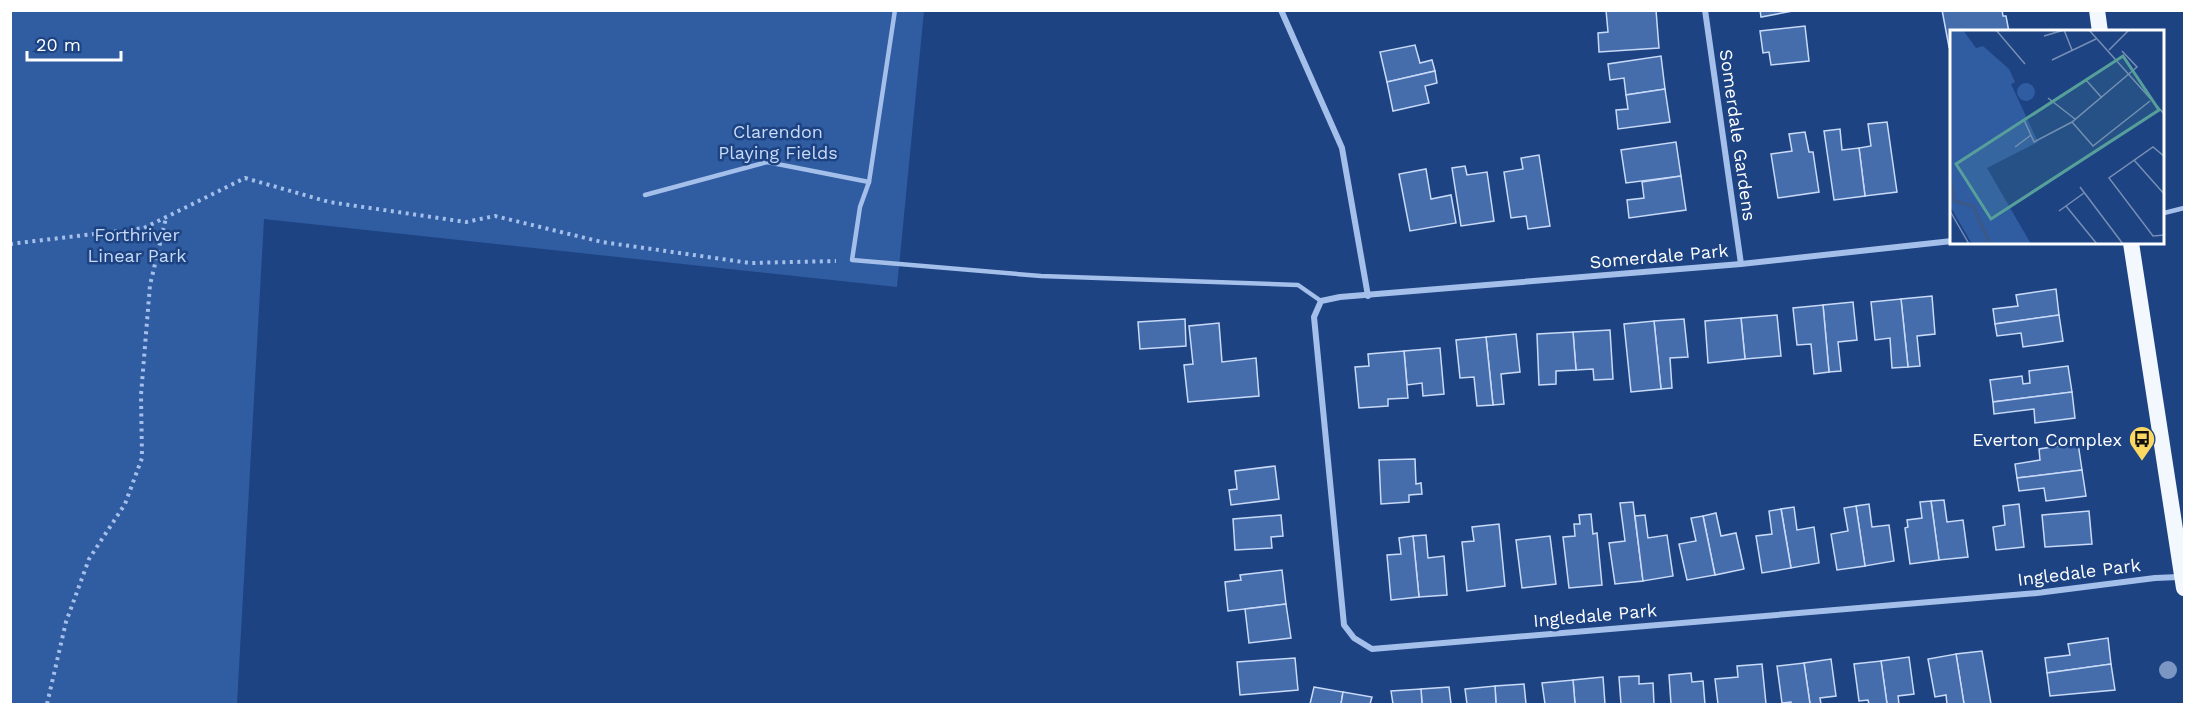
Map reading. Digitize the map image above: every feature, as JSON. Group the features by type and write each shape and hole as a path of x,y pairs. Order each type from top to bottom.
{"highway":[{"path":"2097,10 2100,30"},
{"path":"2131,244 2184,583"}],"street":[{"path":"1281,10 1342,148 1368,296"},
{"name":"Somerdale Gardens","path":"1705,10 1741,264"},
{"name":"Somerdale Park","path":"1321,301 1340,297 1741,264 1950,241"},
{"name":"Ingledale Park","path":"1321,301 1314,317 1344,625 1354,638 1372,649 2026,594 2155,578 2184,583"}],"lane":[{"path":"895,10 869,182 860,207 852,260 1041,276 1299,285 1321,301"},
{"path":"645,195 767,162 869,182"},
{"path":"2165,213 2184,208"}],"path":[{"path":"10,244 144,228 244,178 329,202 466,222 495,216 602,242 739,262 852,260"},
{"path":"47,705 66,622 89,559 125,504 142,458 141,395 150,285 167,217"}],"green space":[{"path":"10,11 924,11 897,287 264,219 237,704 11,704"}],"building":[{"path":"1606,10 1656,10 1659,48 1599,52 1598,33 1608,32"},
{"path":"1760,10 1798,10 1761,17"},
{"path":"1942,10 2002,10 2003,16 2006,16 2009,30 1950,30 1949,47"},
{"path":"1805,26 1809,61 1771,65 1769,52 1763,53 1760,31"},
{"path":"1415,45 1420,63 1432,60 1435,71 1387,82 1380,52"},
{"path":"1661,56 1665,89 1626,95 1624,78 1610,80 1608,64"},
{"path":"1435,71 1437,83 1425,86 1429,103 1393,111 1387,82"},
{"path":"1665,89 1670,122 1618,129 1616,110 1628,109 1626,95"},
{"path":"1887,122 1897,192 1865,196 1859,148 1871,146 1868,124"},
{"path":"1840,129 1842,150 1859,148 1865,196 1834,200 1824,131"},
{"path":"1805,132 1809,152 1813,152 1819,192 1778,198 1771,154 1792,151 1789,134"},
{"path":"1676,142 1681,176 1626,183 1621,150"},
{"path":"1539,155 1550,226 1528,229 1526,216 1511,218 1504,172 1523,169 1521,158"},
{"path":"1465,166 1467,175 1487,172 1494,221 1461,226 1452,168"},
{"path":"1426,169 1431,199 1451,195 1456,223 1410,231 1399,174"},
{"path":"1681,176 1686,210 1629,218 1627,200 1644,198 1642,182"},
{"path":"2056,289 2059,315 1995,324 1993,309 2018,306 2016,295"},
{"path":"1932,296 1935,334 1917,336 1920,366 1908,367 1901,299"},
{"path":"1901,299 1908,367 1892,368 1890,338 1875,340 1871,302"},
{"path":"1853,302 1857,340 1838,342 1841,371 1829,372 1823,305"},
{"path":"1823,305 1829,372 1814,374 1811,344 1797,345 1793,308"},
{"path":"1777,315 1781,356 1745,359 1741,318"},
{"path":"2059,315 2063,341 2023,347 2021,333 1997,336 1995,324"},
{"path":"1741,318 1745,359 1708,363 1705,321"},
{"path":"1185,319 1186,346 1140,349 1138,322"},
{"path":"1684,319 1688,357 1670,358 1672,388 1661,389 1654,321"},
{"path":"1654,321 1661,389 1631,392 1624,324"},
{"path":"1219,323 1222,362 1256,358 1259,396 1188,402 1184,365 1193,364 1189,326"},
{"path":"1610,330 1613,379 1594,380 1593,369 1576,370 1573,332"},
{"path":"1573,332 1576,370 1556,371 1556,384 1539,385 1537,334"},
{"path":"1516,334 1520,372 1501,374 1504,404 1493,405 1486,337"},
{"path":"1486,337 1493,405 1477,406 1474,377 1460,378 1456,340"},
{"path":"1440,348 1444,394 1423,396 1422,383 1407,385 1404,351"},
{"path":"1404,351 1408,398 1388,399 1388,406 1359,408 1355,367 1369,366 1368,354"},
{"path":"2068,366 2072,392 1993,402 1990,380 2022,376 2023,384 2030,383 2029,371"},
{"path":"2072,392 2075,418 2035,423 2034,409 1994,414 1993,402"},
{"path":"2078,443 2082,470 2017,478 2015,464 2040,460 2039,449"},
{"path":"1415,459 1416,484 1421,483 1422,494 1409,495 1409,502 1381,504 1379,460"},
{"path":"1275,466 1279,499 1231,505 1229,490 1237,489 1235,471"},
{"path":"2082,470 2086,496 2046,501 2044,488 2019,491 2017,478"},
{"path":"1944,500 1947,522 1963,520 1968,557 1939,560 1931,501"},
{"path":"1931,501 1939,560 1910,564 1905,528 1908,527 1907,520 1922,518 1920,502"},
{"path":"1633,502 1643,581 1615,584 1609,543 1625,541 1620,503"},
{"path":"1869,504 1872,527 1889,525 1894,561 1865,566 1856,506"},
{"path":"2019,504 2024,547 1996,550 1993,527 2005,525 2003,506"},
{"path":"1856,506 1865,566 1837,570 1831,534 1848,531 1844,508"},
{"path":"1794,507 1797,530 1814,527 1819,563 1791,568 1781,509"},
{"path":"1781,509 1791,568 1762,573 1756,536 1772,534 1769,511"},
{"path":"2089,511 2092,544 2045,547 2042,515"},
{"path":"1716,513 1721,536 1736,533 1744,569 1715,575 1703,516"},
{"path":"1591,514 1593,534 1597,533 1602,585 1569,588 1563,537 1575,536 1574,524 1580,524 1579,515"},
{"path":"1281,515 1283,536 1271,537 1272,548 1235,550 1233,519"},
{"path":"1645,515 1648,538 1667,535 1673,576 1643,581 1635,516"},
{"path":"1703,516 1715,575 1687,580 1679,544 1696,541 1691,518"},
{"path":"1499,524 1505,586 1467,591 1462,542 1474,541 1472,527"},
{"path":"1426,535 1428,558 1444,556 1447,595 1419,597 1413,536"},
{"path":"1413,536 1419,597 1391,600 1387,555 1401,554 1399,538"},
{"path":"1550,536 1556,584 1522,588 1516,540"},
{"path":"1282,570 1286,604 1228,611 1225,582 1241,580 1240,575"},
{"path":"1286,604 1291,638 1249,643 1245,609"},
{"path":"2108,638 2111,664 2047,673 2045,658 2070,655 2068,644"},
{"path":"1982,651 1991,704 1964,704 1956,654"},
{"path":"1956,654 1964,704 1947,704 1946,695 1935,697 1928,659"},
{"path":"1909,657 1914,694 1898,696 1899,704 1887,704 1881,661"},
{"path":"1295,658 1298,690 1240,695 1237,662"},
{"path":"1831,659 1836,696 1820,698 1821,704 1810,704 1804,663"},
{"path":"1881,661 1887,704 1869,704 1868,700 1859,701 1854,664"},
{"path":"1804,663 1810,704 1782,703 1777,666"},
{"path":"1762,664 1766,704 1718,704 1715,679 1738,677 1737,666"},
{"path":"2111,664 2115,690 2050,696 2047,673"},
{"path":"1691,673 1692,682 1703,681 1705,704 1671,704 1669,675"},
{"path":"1639,676 1639,684 1653,683 1654,704 1621,704 1619,677"},
{"path":"1603,677 1605,704 1575,704 1573,680"},
{"path":"1573,680 1575,704 1545,704 1542,683"},
{"path":"1524,684 1526,704 1496,704 1495,686"},
{"path":"1495,686 1496,704 1467,704 1465,689"},
{"path":"1314,687 1343,692 1341,704 1310,704"},
{"path":"1449,687 1451,704 1422,704 1421,689"},
{"path":"1421,689 1422,704 1393,704 1391,691"},
{"path":"1343,692 1372,697 1370,704 1341,704"}],"place":[{"name":"Everton Complex","path":"2142,462"}],"park label":[{"name":"Clarendon Playing Fields","path":"778,141"},
{"name":"Forthriver Linear Park","path":"137,244"}]}
